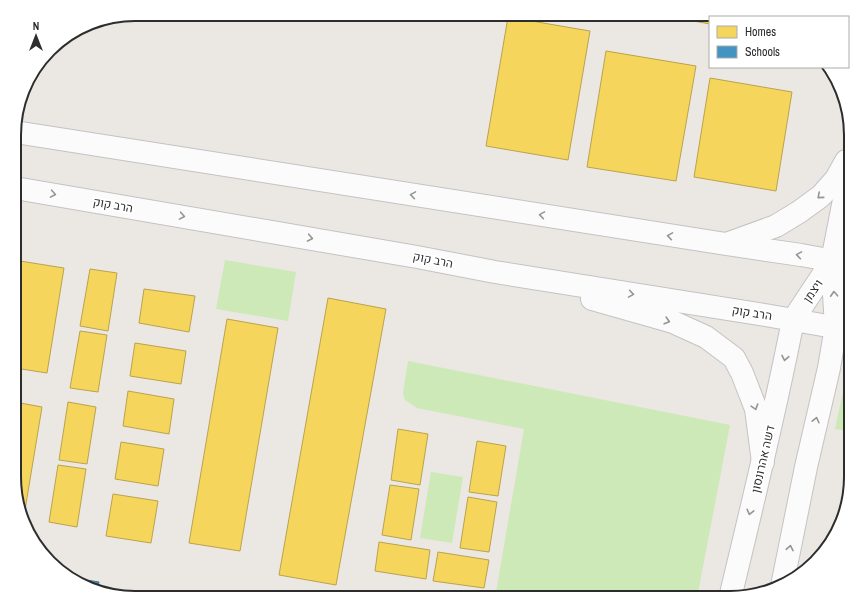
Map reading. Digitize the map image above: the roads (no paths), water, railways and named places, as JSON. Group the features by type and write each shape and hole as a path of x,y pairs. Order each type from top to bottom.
{"main road":[{"path":"21,133 801,255 842,263"},
{"path":"726,244 776,226 799,212 821,196 836,179 844,165"},
{"name":"הרב קוק","path":"21,189 417,257 495,272 843,328"},
{"name":"ויצמן","path":"843,328 842,263 844,241"},
{"name":"ויצמן","path":"793,320 842,263"},
{"path":"495,272 673,322 706,337 734,358 742,373 756,409 763,462"},
{"name":"דשה אהרונסון","path":"732,591 763,462 793,320"},
{"path":"784,577 806,467 829,368 843,328"}]}
